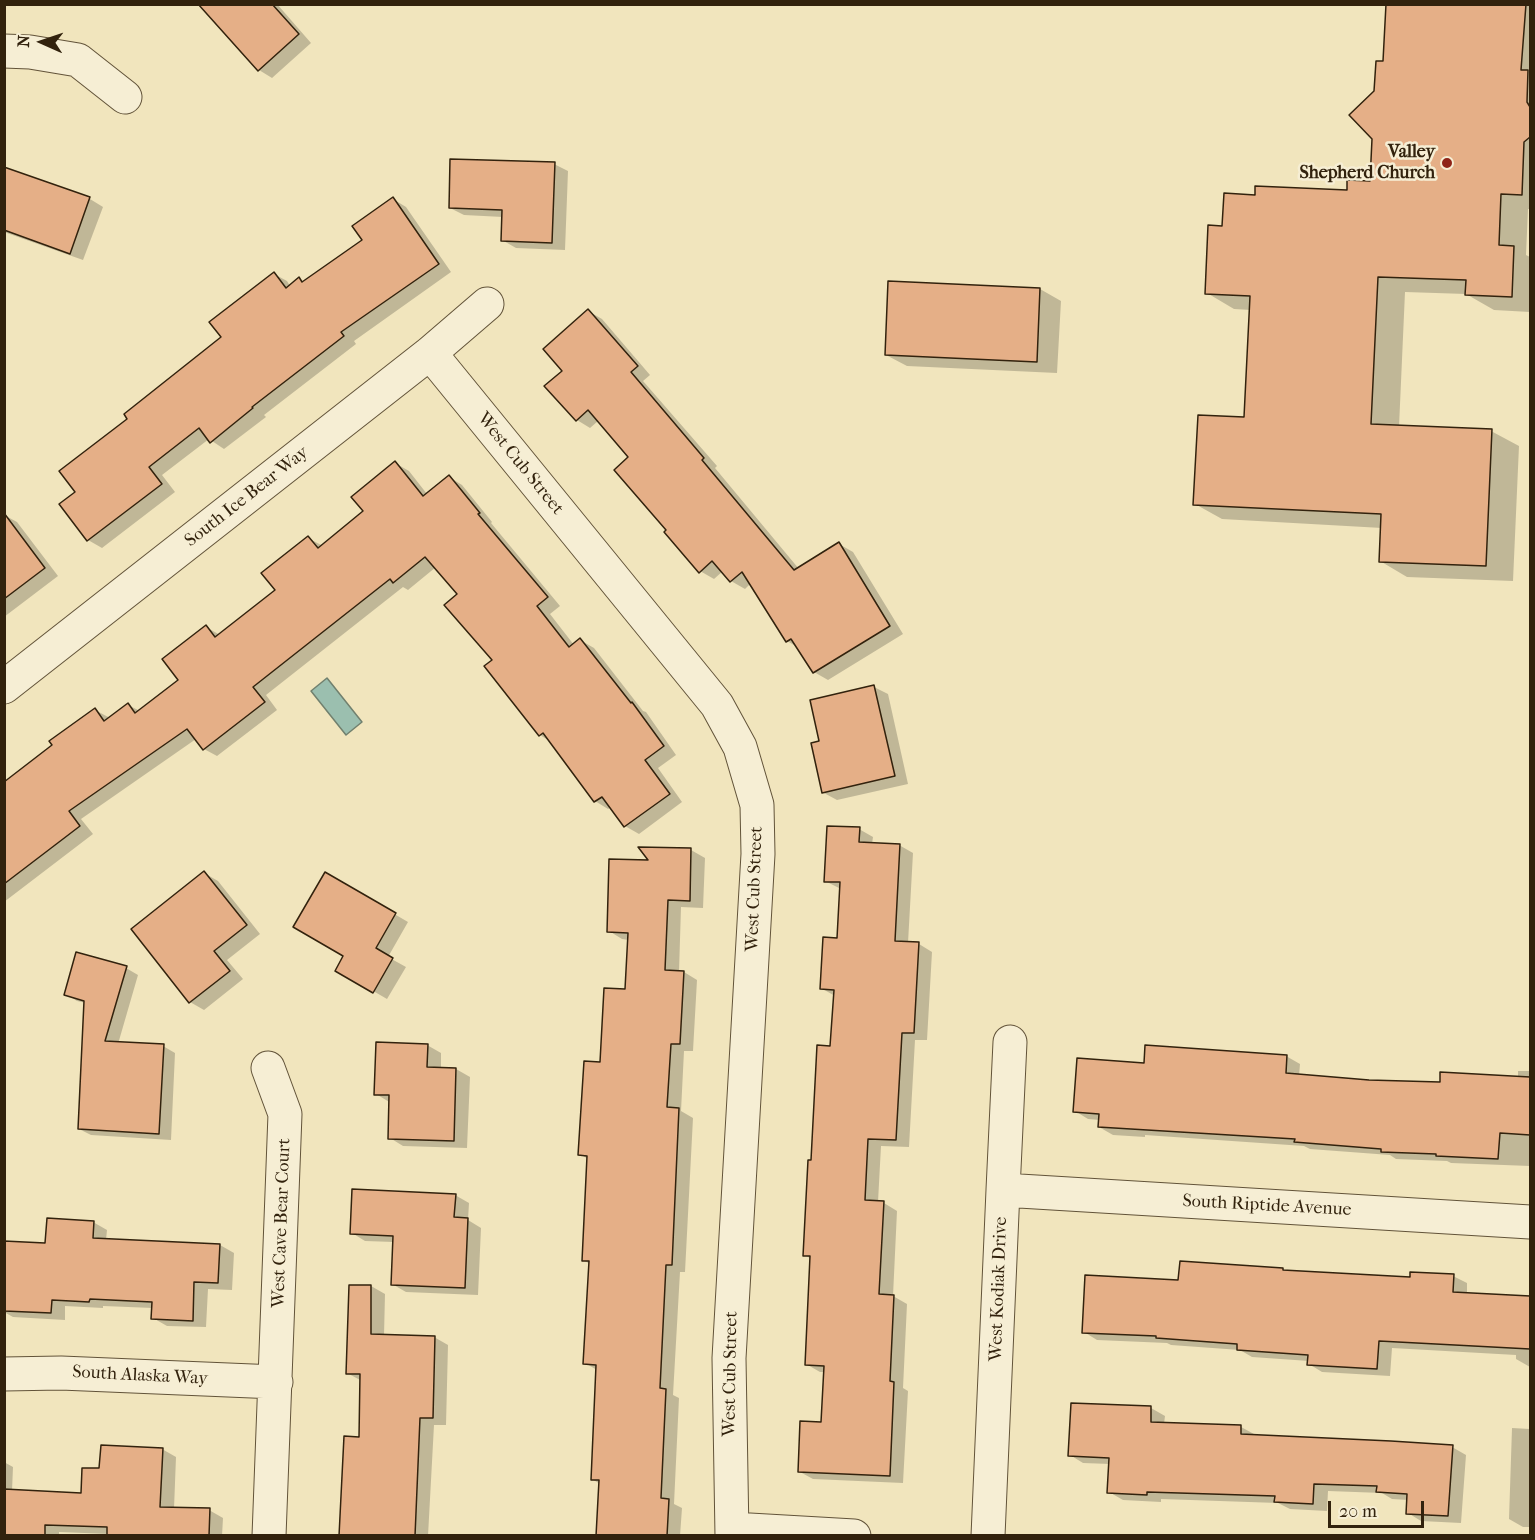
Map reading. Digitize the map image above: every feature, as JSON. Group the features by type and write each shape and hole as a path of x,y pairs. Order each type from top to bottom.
{"street":[{"path":"4,51 30,52 78,60 125,97"},
{"name":"South Ice Bear Way","path":"4,687 430,352 487,304"},
{"name":"West Cub Street","path":"430,352 717,705 740,747 757,805 758,854 729,1358 732,1533"},
{"name":"West Kodiak Drive","path":"988,1536 1010,1042"},
{"name":"West Cave Bear Court","path":"268,1068 285,1114 269,1536"},
{"name":"South Riptide Avenue","path":"1003,1190 1530,1222"},
{"name":"South Alaska Way","path":"4,1374 61,1372 276,1382"},
{"path":"732,1533 854,1536"}],"shaded area":[{"path":"327,678 362,722 346,735 311,691"}],"building":[{"path":"198,4 272,4 299,34 258,71"},
{"path":"1386,4 1526,4 1521,70 1528,70 1527,102 1530,107 1530,137 1524,142 1522,195 1501,194 1499,245 1514,246 1512,297 1465,295 1466,280 1378,277 1371,424 1492,429 1486,566 1379,562 1381,514 1193,505 1198,415 1244,417 1250,296 1205,294 1208,225 1222,226 1224,193 1255,195 1255,186 1347,190 1347,180 1370,181 1372,139 1349,115 1374,91 1376,61 1383,61"},
{"path":"450,159 555,162 552,243 501,241 502,210 449,208"},
{"path":"4,167 90,197 70,254 4,230"},
{"path":"393,197 439,264 341,332 344,336 252,407 210,443 199,428 149,467 162,484 87,541 59,504 75,492 59,471 127,419 124,414 221,337 209,322 274,272 286,288 299,277 302,282 362,240 352,226"},
{"path":"888,281 1040,288 1037,362 885,355"},
{"path":"588,309 638,366 631,372 794,570 839,542 890,626 813,673 791,639 786,642 742,572 730,582 712,561 699,573 664,532 666,530 614,470 628,457 588,410 576,421 544,386 562,371 543,349"},
{"path":"395,461 423,496 449,475 480,513 478,514 548,597 537,606 569,647 580,638 664,746 645,760 670,794 624,827 602,797 594,802 543,733 539,736 484,666 492,660 444,605 457,594 425,557 393,583 390,579 253,687 265,702 203,750 187,729 69,811 80,826 4,884 4,782 52,745 49,741 95,708 104,721 128,703 135,713 178,680 162,659 206,625 215,637 275,590 261,573 308,536 318,548 363,511 351,497"},
{"path":"4,513 45,568 4,599"},
{"path":"874,685 895,776 822,793 811,743 819,741 810,700"},
{"path":"827,826 860,827 859,842 900,844 895,941 919,942 914,1033 902,1033 896,1140 868,1139 865,1200 884,1201 879,1294 894,1295 890,1381 894,1382 890,1476 798,1472 800,1421 821,1422 824,1366 805,1365 810,1256 803,1256 817,1045 830,1046 834,990 820,989 823,937 837,938 840,882 824,882"},
{"path":"638,847 691,848 690,901 668,900 665,970 684,971 680,1044 671,1044 667,1107 679,1108 672,1265 666,1265 660,1388 666,1389 661,1498 669,1499 667,1536 596,1536 599,1480 591,1480 596,1365 583,1364 589,1261 582,1261 587,1156 578,1155 584,1061 600,1062 604,988 625,989 628,933 607,932 609,859 648,860"},
{"path":"204,871 247,925 214,951 230,971 189,1003 131,929"},
{"path":"325,872 396,913 376,948 393,958 373,993 335,971 343,956 293,927"},
{"path":"76,952 127,966 105,1041 164,1044 159,1134 78,1129 84,1001 64,995"},
{"path":"376,1042 428,1044 427,1067 456,1068 454,1141 388,1139 389,1095 374,1095"},
{"path":"1145,1045 1287,1055 1286,1073 1369,1080 1440,1082 1440,1072 1530,1077 1530,1135 1500,1133 1498,1159 1436,1156 1436,1154 1381,1152 1381,1149 1294,1142 1295,1139 1098,1127 1099,1114 1073,1112 1077,1058 1144,1063"},
{"path":"352,1189 456,1194 454,1217 468,1218 465,1288 391,1285 393,1236 350,1234"},
{"path":"47,1218 94,1221 93,1238 220,1244 218,1283 194,1282 193,1321 151,1319 152,1302 52,1300 51,1313 4,1311 4,1241 45,1243"},
{"path":"1180,1261 1283,1268 1283,1270 1410,1277 1410,1272 1454,1274 1453,1292 1530,1296 1530,1349 1379,1341 1377,1369 1307,1365 1308,1355 1237,1350 1237,1344 1156,1338 1156,1336 1082,1333 1085,1275 1178,1280"},
{"path":"349,1285 371,1285 371,1334 435,1336 433,1418 420,1418 415,1536 339,1536 344,1436 359,1437 360,1374 346,1374"},
{"path":"1071,1403 1151,1406 1151,1422 1241,1425 1241,1434 1453,1445 1448,1516 1406,1514 1407,1494 1376,1492 1377,1486 1314,1484 1313,1504 1274,1502 1275,1496 1107,1493 1109,1458 1068,1456"},
{"path":"101,1445 163,1448 160,1507 210,1508 209,1536 107,1536 107,1527 45,1525 45,1536 4,1536 4,1489 81,1493 82,1468 99,1468"}],"place":[{"name":"Valley Shepherd Church","path":"1447,163"}]}
